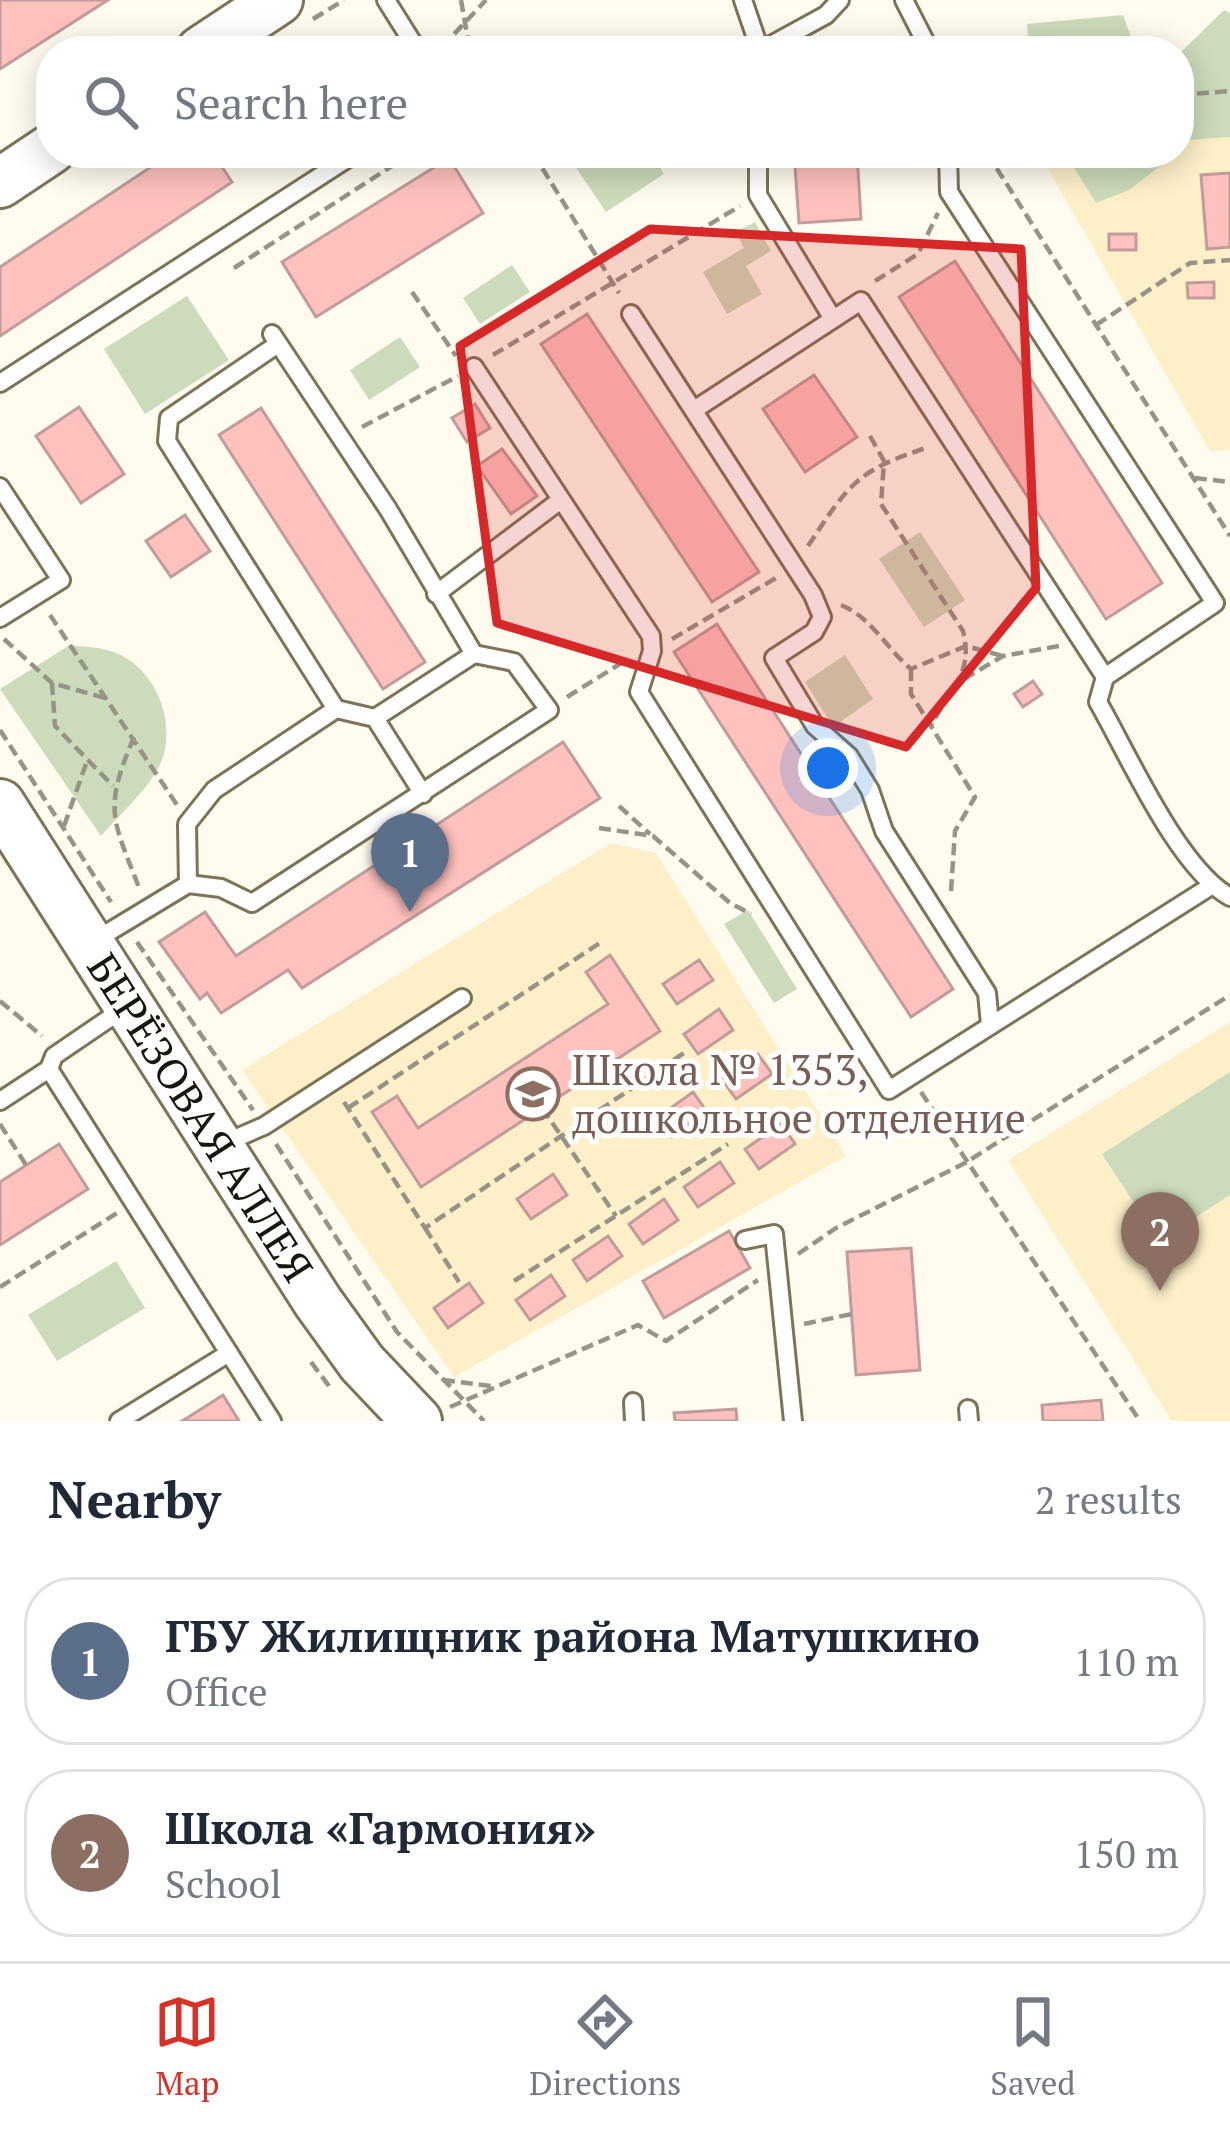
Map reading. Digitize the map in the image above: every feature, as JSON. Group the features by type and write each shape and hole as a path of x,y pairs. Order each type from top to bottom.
{"street":[{"path":"224,36 278,0"},
{"path":"0,183 36,159"},
{"name":"БЕРЁЗОВАЯ АЛЛЕЯ","path":"0,804 106,933 127,1006 362,1363 438,1411"}],"lane":[{"path":"386,0 409,36"},
{"path":"742,0 755,36"},
{"path":"786,36 826,15 840,0"},
{"path":"904,0 922,36"},
{"path":"0,382 333,168"},
{"path":"758,168 758,195 833,319"},
{"path":"948,168 949,192 1215,604 1106,676 1098,702 1210,886 1230,897"},
{"path":"694,410 861,301 1106,676"},
{"path":"632,314 813,595 822,617 814,632 774,658 815,726 849,756 870,790 884,831 987,993 990,1024"},
{"path":"424,794 375,718 336,709 166,440 169,418 275,339 474,654"},
{"path":"474,368 651,637 652,651 639,692 889,1090 1210,886"},
{"path":"0,487 61,580 0,618"},
{"path":"436,594 558,502"},
{"path":"106,933 188,884 221,888 252,903 549,710 514,662 474,654 375,718"},
{"path":"188,884 187,824 214,790 336,709"},
{"path":"219,1146 264,1126 462,998"},
{"path":"0,1101 127,1006"},
{"path":"52,1063 133,1204 272,1421"},
{"path":"745,1240 774,1234 793,1421"},
{"path":"118,1421 229,1353"},
{"path":"633,1402 634,1421"}],"path":[{"path":"461,0 467,36"},
{"path":"452,36 486,0"},
{"path":"1194,94 1230,91"},
{"path":"234,268 389,168"},
{"path":"542,168 632,314"},
{"path":"997,168 1230,536"},
{"path":"861,301 869,285 918,254 949,192"},
{"path":"341,438 474,368 758,195"},
{"path":"1096,325 1190,263 1230,260"},
{"path":"412,292 459,361 474,368"},
{"path":"870,436 884,461 881,504 963,631 964,680"},
{"path":"812,540 852,482 884,461 951,440"},
{"path":"1192,477 1230,482"},
{"path":"38,595 187,824"},
{"path":"813,595 861,613 888,650 911,669"},
{"path":"0,635 52,683 108,699"},
{"path":"911,669 966,646 1003,656"},
{"path":"932,726 964,680 1003,656 1039,646 1086,646"},
{"path":"911,669 911,694 975,797 956,831 948,932"},
{"path":"52,683 55,726 86,764 113,786"},
{"path":"0,730 64,826 106,933 264,1126 397,1332 440,1379 491,1385"},
{"path":"134,737 113,786 113,819 147,908"},
{"path":"64,826 86,764"},
{"path":"619,806 730,903 785,926"},
{"path":"599,829 653,836"},
{"path":"348,1108 603,941"},
{"path":"438,1411 638,1324 666,1341 836,1228 964,1162 1230,995"},
{"path":"0,1001 36,1026 52,1063"},
{"path":"425,1228 684,1054"},
{"path":"911,1078 1140,1421"},
{"path":"332,1082 459,1282"},
{"path":"542,1108 616,1216"},
{"path":"0,1124 26,1165"},
{"path":"514,1281 728,1144"},
{"path":"0,1287 133,1204"},
{"path":"782,1329 852,1314"},
{"path":"438,1411 440,1379"},
{"path":"438,1411 484,1421"}],"highlighted area":[{"path":"650,229 1021,249 1036,588 906,747 497,623 460,346"}],"shaded area":[{"path":"1230,101 1230,450 1210,451 1048,168 1194,168 1194,104"},
{"name":"Школа № 1353, дошкольное отделение","path":"611,843 656,853 846,1156 454,1377 242,1070"},
{"path":"1230,1022 1230,1421 1172,1421 1008,1160"}],"green space":[{"path":"1224,10 1230,13 1230,137 1194,140 1194,39"},
{"path":"1123,15 1131,36 1028,36 1027,24"},
{"path":"576,168 660,168 664,174 606,212"},
{"path":"1074,168 1158,168 1129,190 1096,203"},
{"path":"755,222 771,251 746,266 762,294 727,314 703,272 744,248 736,232"},
{"path":"512,265 530,292 480,324 463,298"},
{"path":"187,296 229,360 145,414 104,349"},
{"path":"400,337 420,367 369,400 350,370"},
{"path":"920,532 965,600 924,627 879,559"},
{"path":"70,645 105,650 131,661 154,688 166,721 163,756 156,772 101,836 0,689"},
{"path":"845,655 873,699 833,727 805,682"},
{"path":"748,910 797,989 774,1003 724,924"},
{"path":"1230,1072 1230,1195 1159,1241 1102,1154"},
{"path":"116,1261 145,1308 57,1361 28,1315"}],"building":[{"path":"0,0 108,0 52,36 36,36 36,46 0,69"},
{"path":"149,168 223,168 232,182 0,336 0,267"},
{"path":"433,168 455,168 483,213 316,317 282,262"},
{"path":"795,168 858,168 861,219 799,223"},
{"path":"1230,173 1230,247 1207,249 1201,175"},
{"path":"1109,234 1136,234 1136,250 1109,250"},
{"path":"955,261 1162,583 1106,619 899,297"},
{"path":"1214,282 1214,298 1188,298 1187,283"},
{"path":"587,314 759,572 712,602 541,344"},
{"path":"814,375 857,437 805,472 763,409"},
{"path":"475,404 490,428 467,442 452,418"},
{"path":"79,407 124,474 81,503 36,436"},
{"path":"261,408 425,662 383,689 219,435"},
{"path":"502,449 537,496 511,514 477,466"},
{"path":"185,515 210,551 171,577 146,541"},
{"path":"717,624 953,989 911,1017 674,652"},
{"path":"1033,681 1042,694 1023,707 1014,694"},
{"path":"563,742 600,798 302,988 288,970 221,1013 207,993 200,999 159,942 205,912 236,956"},
{"path":"610,955 660,1031 421,1187 372,1112 397,1096 418,1128 608,1004 586,972"},
{"path":"699,960 713,980 677,1004 663,984"},
{"path":"719,1009 733,1030 698,1054 684,1034"},
{"path":"758,1054 772,1074 736,1099 722,1079"},
{"path":"693,1092 707,1112 672,1137 658,1117"},
{"path":"781,1124 795,1144 759,1169 745,1149"},
{"path":"59,1144 88,1189 0,1245 0,1182"},
{"path":"720,1162 734,1183 698,1207 684,1187"},
{"path":"553,1174 567,1195 531,1219 517,1199"},
{"path":"664,1199 678,1220 643,1244 629,1224"},
{"path":"729,1231 750,1268 664,1318 643,1281"},
{"path":"608,1236 622,1256 587,1281 573,1260"},
{"path":"911,1248 920,1370 856,1375 847,1252"},
{"path":"551,1275 565,1296 530,1320 516,1300"},
{"path":"469,1283 483,1303 448,1328 434,1308"},
{"path":"223,1395 239,1421 182,1421 187,1418"},
{"path":"1101,1400 1103,1421 1043,1421 1042,1405"},
{"path":"736,1409 737,1421 675,1421 674,1413"}],"place":[{"name":"ГБУ Жилищник района Матушкино","path":"410,912"},
{"name":"Школа № 1353, дошкольное отделение","path":"533,1094"},
{"name":"Школа «Гармония»","path":"1160,1291"}]}
